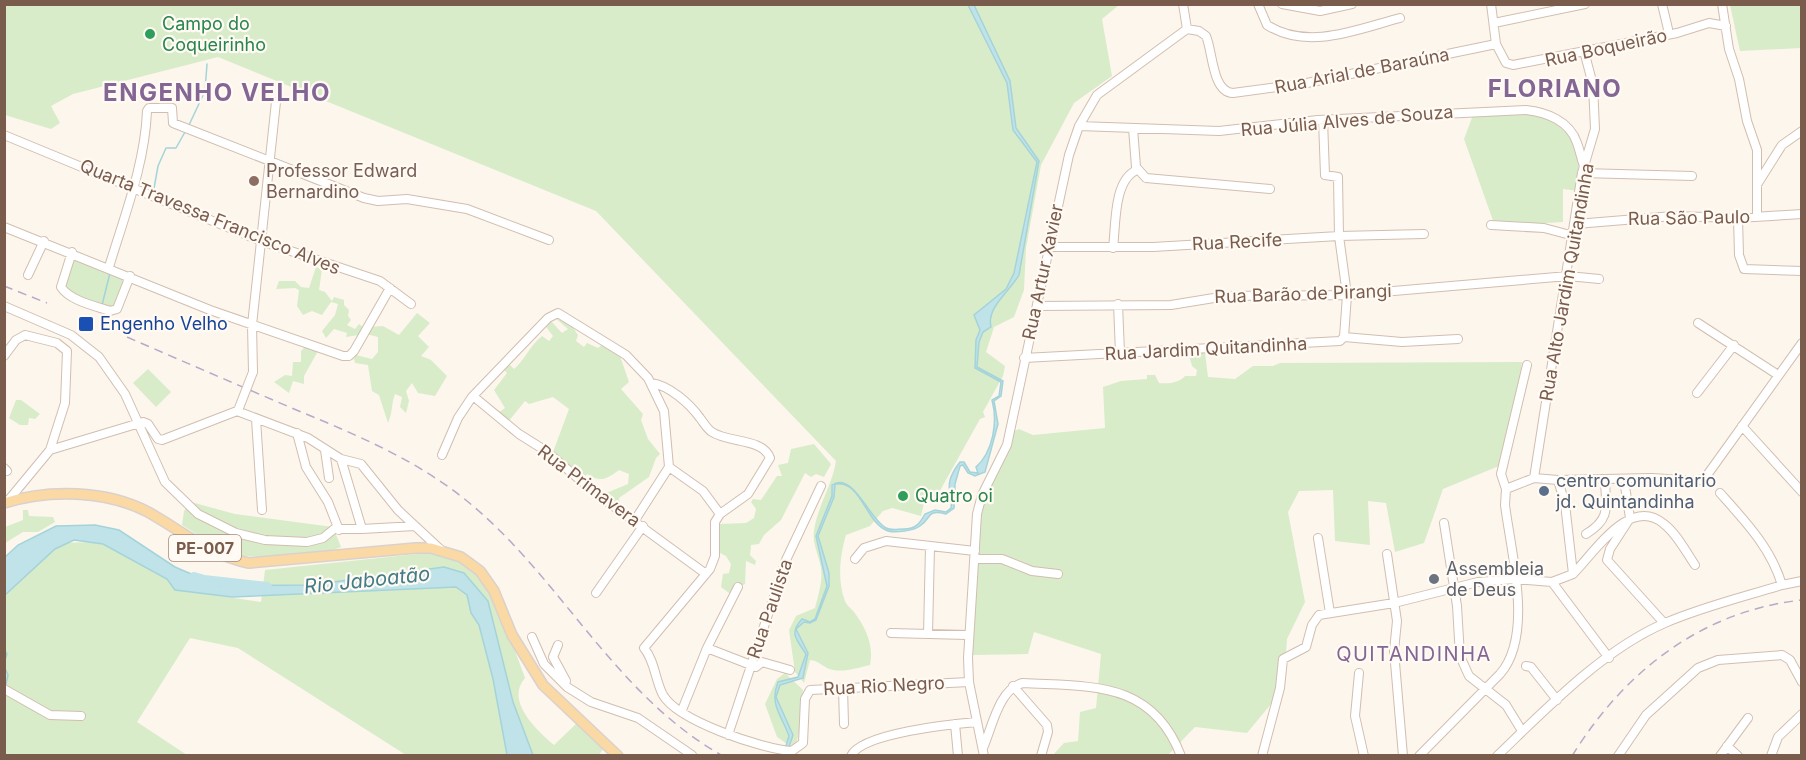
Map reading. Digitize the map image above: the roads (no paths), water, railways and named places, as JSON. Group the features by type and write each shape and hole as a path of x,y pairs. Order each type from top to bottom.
{"main road":[{"name":"PE-007","path":"6,502 49,496 106,496 149,513 208,550 230,559 249,563 416,548 442,551 461,557 480,571 494,591 525,659 543,685 618,756"}],"street":[{"path":"1183,4 1187,29"},
{"path":"1258,4 1267,25 1304,39 1340,34 1400,18"},
{"path":"1282,4 1320,11 1352,4"},
{"path":"1491,4 1496,44"},
{"path":"1494,22 1585,4"},
{"path":"1662,4 1668,29 1667,34"},
{"path":"1722,4 1729,49 1739,79 1747,121 1757,150 1757,217"},
{"name":"Rua Boqueirão","path":"1496,44 1506,63 1513,65 1677,33 1709,22 1726,26"},
{"name":"Rua Arial de Baraúna","path":"1187,29 1199,31 1206,36 1220,86 1227,93 1307,83 1496,44"},
{"name":"Rua Artur Xavier","path":"983,752 969,682 967,635 979,503 1005,451 1069,155 1079,126 1097,95 1187,29"},
{"name":"Rua Alto Jardim Quitandinha","path":"1534,478 1552,357 1568,276 1583,170 1595,129 1593,85 1584,51"},
{"path":"50,450 137,423 147,422 159,440 238,409 253,372 252,325 276,102"},
{"path":"108,267 142,152 148,108 173,109 172,121 187,128 371,201 407,199 467,208 549,240"},
{"name":"Rua Júlia Alves de Souza","path":"1079,126 1219,131 1323,120 1466,111 1540,111 1562,123 1572,132 1583,170"},
{"path":"1323,120 1325,175 1338,177 1339,236 1347,295 1344,337"},
{"path":"1133,128 1137,170 1146,178 1270,189"},
{"path":"1756,187 1782,145 1802,131"},
{"name":"Quarta Travessa Francisco Alves","path":"4,135 261,241 380,281 411,304"},
{"path":"1113,248 1120,192 1125,179 1137,170"},
{"path":"1583,170 1692,176"},
{"name":"Rua São Paulo","path":"1576,224 1672,216 1738,218 1802,214"},
{"path":"1738,218 1739,255 1744,268 1802,271"},
{"path":"1491,225 1555,229 1574,236"},
{"path":"4,227 252,325 349,356 390,288"},
{"name":"Rua Recife","path":"1050,247 1113,248 1339,236 1424,234"},
{"path":"28,275 44,241"},
{"path":"72,252 61,287 69,295 94,306 110,311 117,309 130,276"},
{"name":"Rua Barão de Pirangi","path":"1038,306 1171,304 1226,296 1347,295 1568,276 1599,279"},
{"path":"1118,304 1120,353"},
{"path":"4,306 62,330 79,340 99,357 124,394 165,482 187,506 209,521 247,537 280,542 316,541 333,530 415,526"},
{"path":"442,455 458,418 473,396 551,315 558,313 626,355 651,383 665,413 669,467 635,520"},
{"path":"1698,323 1778,375"},
{"path":"57,343 62,330"},
{"path":"4,356 21,336 30,335 66,348 64,403 50,450 6,502"},
{"name":"Rua Jardim Quitandinha","path":"1024,358 1331,343 1344,337 1402,342 1458,339"},
{"path":"1506,489 1534,478 1695,481 1708,476 1802,343"},
{"path":"1697,393 1734,345"},
{"path":"1419,756 1509,664 1515,649 1518,634 1514,579 1505,505 1506,489 1502,474 1503,460 1518,409 1527,365"},
{"path":"651,383 663,387 678,397 714,434 767,452 770,458 748,494 720,514 714,527 715,556 706,574"},
{"name":"Rua Primavera","path":"473,396 519,434 546,451 594,492 706,574"},
{"path":"238,409 256,419 297,433 341,459 363,465 392,503 442,551"},
{"path":"256,419 262,510"},
{"path":"1742,426 1802,492"},
{"path":"297,433 308,473 328,502 339,530"},
{"path":"325,450 329,478"},
{"path":"341,459 362,529"},
{"path":"669,467 703,491 720,514"},
{"path":"1558,480 1565,504 1573,574"},
{"path":"1624,480 1630,518 1610,549 1607,561 1664,623"},
{"path":"1586,534 1599,526 1606,516 1605,481"},
{"name":"Rua Paulista","path":"728,735 789,554 820,486"},
{"path":"1720,493 1761,542 1776,567 1782,585"},
{"path":"1262,756 1280,688 1283,659 1306,647 1317,616 1394,603 1492,580 1552,582 1573,574 1620,525 1630,518 1646,515 1659,519 1667,525 1695,565"},
{"path":"1444,523 1463,663 1469,676 1506,705 1522,731"},
{"path":"596,593 643,526"},
{"path":"1318,538 1330,613"},
{"path":"855,560 864,548 886,541 1002,559 1032,571 1059,574"},
{"path":"927,634 930,547"},
{"path":"1387,554 1397,629 1395,660 1403,756"},
{"name":"Rua Rio Negro","path":"706,574 644,648 662,693 682,710 728,735 785,750 797,750 803,743 805,699 810,690 969,682"},
{"path":"1497,756 1557,700 1609,658 1664,623 1782,585 1802,581"},
{"path":"1552,582 1609,658"},
{"path":"682,710 707,648 738,586"},
{"path":"891,633 967,635"},
{"path":"532,637 544,664 567,687 582,697 611,710 638,717 692,755"},
{"path":"558,645 553,657 559,671 582,697"},
{"path":"707,648 757,667 761,662 790,670"},
{"path":"1618,756 1646,715 1698,668 1718,660 1760,659 1782,655 1788,657 1802,682"},
{"path":"1527,666 1531,667 1557,700"},
{"path":"1359,673 1355,716 1364,756"},
{"path":"1041,756 1052,734 1043,720 1013,687 1030,683 1090,688 1132,696 1157,715 1181,756"},
{"name":"Rua Artur Xavier","path":"983,752 1004,698 1013,687"},
{"path":"843,688 844,724"},
{"path":"4,689 50,715 81,716"},
{"path":"1771,756 1779,737 1802,714"},
{"path":"1720,756 1748,718"},
{"path":"851,756 854,749 865,743 922,728 977,722"},
{"path":"955,724 958,756"},
{"path":"1727,746 1738,756"}],"water":[{"path":"968,5 974,5 1010,81 1016,128 1039,161 1019,275 995,306 990,320 991,327 983,332 979,342 977,367 1003,381 1001,396 994,401 998,424 985,472 975,476 968,473 963,465 960,466 955,484 954,508 946,514 932,513 917,528 900,532 888,531 880,527 858,495 886,528 892,530 915,527 925,514 935,510 946,512 951,508 949,485 954,471 960,462 964,462 970,472 978,473 976,467 987,453 993,436 992,400 999,396 1001,382 975,368 976,340 980,330 974,315 1006,289 1014,273 1037,162 1013,130 1007,83"},
{"path":"840,482 847,485 858,495 844,485 835,484"},
{"path":"835,484 834,497 818,536 829,573 829,586 816,620 810,623 804,622 796,629 808,653 803,678 780,685 776,697 793,735 786,755 783,755 789,736 776,704 775,697 776,690 778,682 798,677 806,654 795,636 796,628 802,619 810,622 815,619 827,586 816,536 832,496 832,485"},
{"name":"Rio Jaboatão","path":"95,525 119,530 175,567 219,586 311,585 444,567 464,573 488,601 513,702 533,755 507,755 493,679 479,625 471,613 467,595 456,587 232,597 175,590 167,579 103,544 74,540 55,549 5,595 5,557 18,545 56,526"}],"waterway":[{"path":"189,125 205,91 207,64"},
{"path":"153,194 158,166 166,148 176,148 185,132"},
{"path":"102,305 110,273"},
{"name":"Rio Jaboatão","path":"194,577 267,587"},
{"path":"4,649 7,654 4,663"},
{"path":"4,666 8,675 6,684"},
{"path":"4,736 4,742"}],"railway":[{"path":"4,286 47,303"},
{"path":"127,337 364,439 410,462 453,490 505,536 621,671 652,702 685,731 723,756"},
{"path":"1572,756 1616,698 1641,673 1669,651 1699,632 1731,617 1765,606 1802,600"}],"place":[{"name":"Campo do Coqueirinho","path":"150,34"},
{"name":"Professor Edward Bernardino","path":"254,181"},
{"name":"Engenho Velho","path":"86,324"},
{"name":"centro comunitario jd. Quintandinha","path":"1544,491"},
{"name":"Quatro oi","path":"903,496"},
{"name":"Assembleia de Deus","path":"1434,579"}],"district":[{"name":"FLORIANO","path":"1555,89"},
{"name":"ENGENHO VELHO","path":"217,93"},
{"name":"QUITANDINHA","path":"1414,654"}]}
